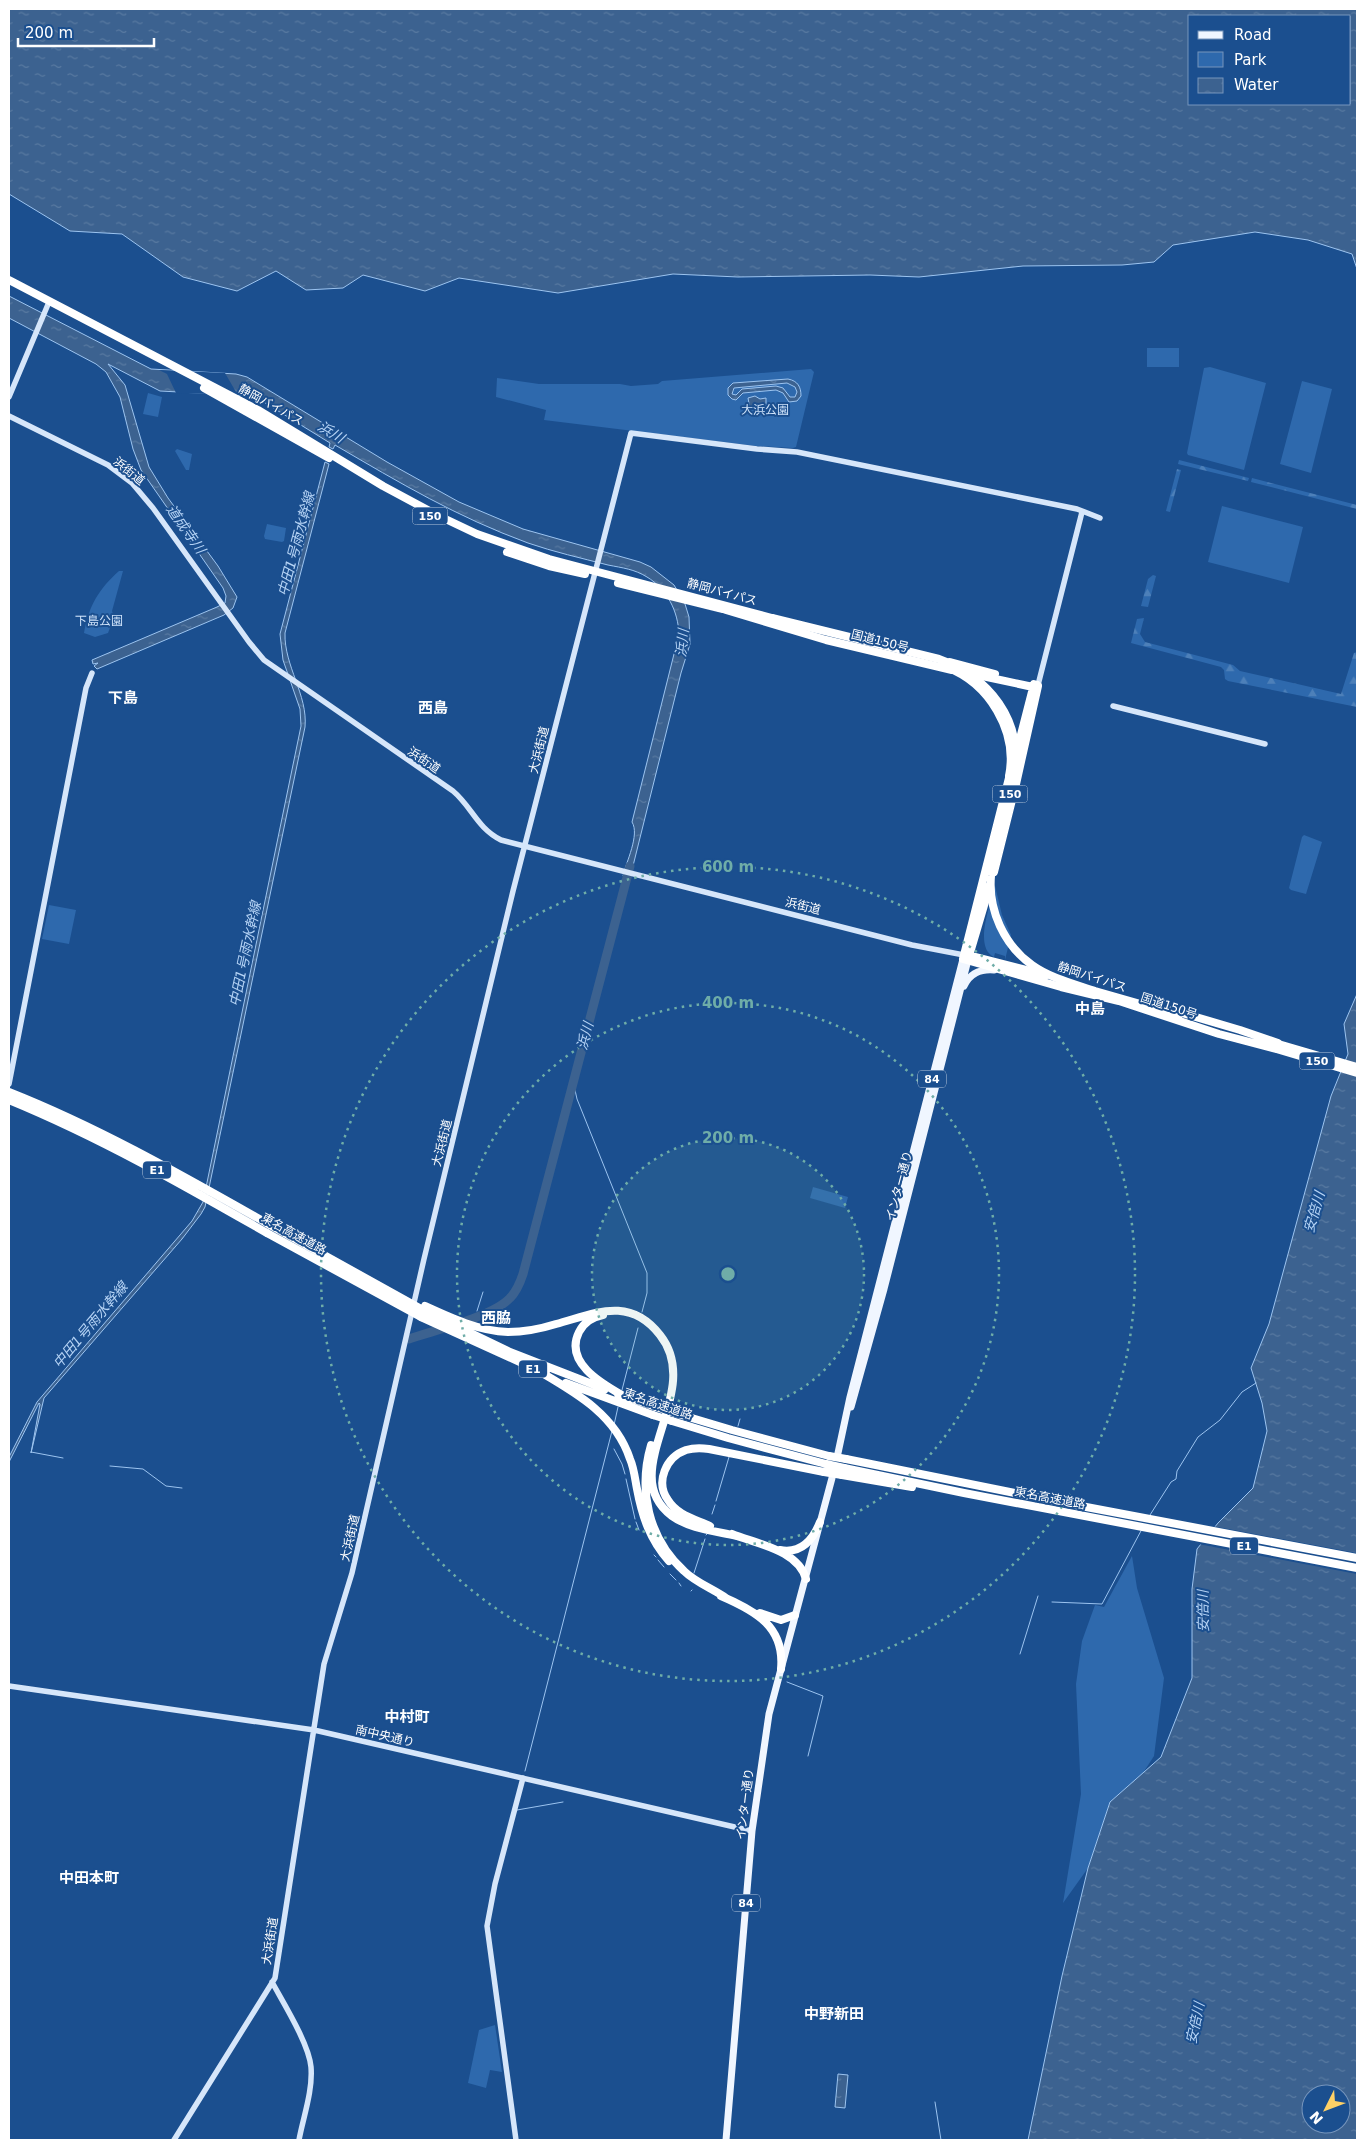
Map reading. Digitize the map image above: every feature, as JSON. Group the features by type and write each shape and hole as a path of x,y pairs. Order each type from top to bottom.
{"highway":[{"name":"150","path":"9,280 47,307"},
{"name":"150","path":"9,285 47,307"},
{"name":"静岡バイパス","path":"47,307 217,394 410,506 463,533 531,560 596,571"},
{"name":"静岡バイパス","path":"47,307 184,371 283,424 383,486 455,524 516,549 660,591 939,659 962,668 980,681 994,695 1004,711 1015,747 1014,774 991,876 993,906 1007,938 1026,960 1047,974 1179,1017"},
{"name":"国道150号","path":"725,607 826,640 1035,685 1032,718 1001,847 980,919 966,957"},
{"name":"150","path":"966,957 1035,685"},
{"name":"国道150号","path":"980,919 976,950 979,956 1208,1020 1357,1073"},
{"name":"国道150号","path":"966,957 1060,987 1119,1001 1227,1036 1277,1046"},
{"name":"国道150号","path":"966,957 992,961"},
{"name":"国道150号","path":"1179,1017 1357,1067"},
{"name":"東名高速道路","path":"10,1096 114,1143 202,1186 215,1198 269,1229 445,1322 455,1330 542,1373 656,1406 673,1417"},
{"name":"東名高速道路","path":"114,1143 201,1195 215,1198"},
{"name":"東名高速道路","path":"269,1229 423,1311 436,1325 455,1330 518,1355 620,1397 653,1414 741,1433 828,1460 843,1471 1034,1497 1357,1558"},
{"path":"423,1311 472,1325 506,1332 533,1330 582,1315 606,1310 627,1313 644,1320 660,1335 666,1344 672,1359 675,1375 672,1395 652,1463 653,1487 656,1496 666,1510 681,1521 737,1536"},
{"path":"620,1397 591,1374 579,1361 576,1354 576,1337 580,1329 590,1319 604,1315 618,1315 638,1322 652,1332 664,1349 669,1364 670,1385 667,1400 646,1462 645,1488 649,1515 660,1541 685,1572 726,1598"},
{"path":"542,1373 574,1392 613,1426 631,1460 641,1508 654,1543 683,1576 695,1584 744,1607 781,1620 795,1615"},
{"path":"806,1579 802,1568 793,1559 684,1515 667,1500 663,1492 665,1468 679,1453 696,1448 824,1472 843,1471"},
{"name":"東名高速道路","path":"828,1460 846,1459 904,1479 964,1493 1357,1568"},
{"path":"768,1548 788,1552 801,1548 814,1536 820,1522"},
{"path":"744,1607 772,1627 781,1650 781,1669"}],"main road":[{"name":"インター通り","path":"847,1415 855,1399 961,992 966,957"},
{"name":"インター通り","path":"838,1453 852,1388 966,957"},
{"path":"961,992 971,976 982,970 994,970 1033,978"},
{"name":"インター通り","path":"726,2140 752,1831 769,1714 832,1478"}],"street":[{"path":"9,397 47,307"},
{"name":"浜街道","path":"9,416 108,465 132,483 153,508 255,650 300,686 453,791 466,804 475,819 487,832 501,840 966,957"},
{"name":"大浜街道","path":"174,2140 272,1982 276,1969 324,1664 352,1573 424,1259 525,846 631,433 797,452 954,482 1077,509 1082,512"},
{"path":"1035,685 1082,512 1100,518"},
{"path":"9,1084 86,688 92,673"},
{"path":"1113,706 1265,744"},
{"name":"南中央通り","path":"9,1686 314,1730 752,1831"},
{"path":"516,2140 487,1926 491,1900 522,1778"},
{"path":"272,1982 304,2044 310,2063 310,2087 299,2140"}],"green space":[{"path":"1147,348 1179,348 1179,367 1147,367"},
{"path":"1210,367 1266,383 1244,470 1188,455 1187,453 1204,368"},
{"name":"大浜公園","path":"811,369 814,372 796,447 793,448 756,446 544,420 546,410 496,397 497,378 539,384 620,384 631,386 658,384 662,381"},
{"path":"1302,381 1332,389 1311,473 1280,464"},
{"path":"148,393 162,397 158,417 143,414"},
{"path":"177,449 192,454 189,470 186,470 175,451"},
{"path":"1179,460 1249,478 1248,481 1178,464"},
{"path":"1177,469 1181,470 1170,512 1166,511"},
{"path":"1252,478 1357,505 1357,509 1251,482"},
{"path":"1222,506 1303,527 1289,583 1208,562"},
{"path":"267,524 286,528 284,541 265,539"},
{"name":"下島公園","path":"119,571 123,571 112,611 114,617 108,633 95,637 84,633 96,598"},
{"path":"1153,575 1156,576 1148,607 1141,606 1148,579"},
{"path":"1144,618 1140,634 1145,642 1233,665 1240,671 1341,694 1354,653 1357,652 1357,707 1228,681 1225,679 1224,670 1221,667 1131,643 1137,619"},
{"path":"1304,835 1322,842 1306,894 1289,888"},
{"path":"995,886 1002,915 1011,935 1005,960 1005,956 995,953 994,957 988,952 985,944 985,924"},
{"path":"49,905 76,910 69,944 42,939"},
{"path":"813,1187 848,1197 845,1208 810,1198"},
{"path":"1132,1556 1137,1588 1164,1678 1154,1756 1143,1773 1110,1802 1088,1868 1063,1903 1081,1794 1076,1684 1082,1641 1095,1605 1104,1607"},
{"path":"495,2025 502,2072 490,2070 486,2088 468,2083 479,2030"}],"water":[{"path":"9,9 1357,9 1357,269 1352,254 1308,240 1255,232 1173,245 1154,262 1122,265 1023,266 919,277 870,275 738,277 673,274 558,293 459,278 425,291 363,275 343,288 306,290 276,271 237,291 183,277 122,234 70,231 9,194"},
{"name":"道成寺川","path":"9,296 151,369 236,374 247,377 387,462 459,502 523,529 640,562 651,567 674,585 685,604 689,617 690,644 681,673 630,878 623,876 632,849 634,827 632,822 679,634 674,609 666,594 654,582 633,570 528,543 453,511 335,445 333,449 329,447 330,443 254,396 160,391 108,364 125,385 149,467 168,498 218,566 237,597 233,608 224,615 97,669 94,666 98,663 93,664 92,660 217,607 225,603 226,596 223,588 141,470 133,449 120,397 106,372 96,364 9,318"},
{"path":"788,379 798,385 801,396 797,401 789,402 783,393 776,390 743,393 736,400 728,395 728,388 733,383","holes":["787,383 795,387 797,392 795,397 790,397 783,388 776,386 742,389 736,395 732,394 734,388"]},
{"path":"755,396 760,399 766,398 766,406 760,406 756,410 750,409 748,398"},
{"path":"325,462 329,464 285,633 288,657 303,703 305,727 205,1207 182,1239 44,1398 31,1453 39,1403 9,1462 9,1457 37,1402 192,1221 203,1202 301,726 300,709 283,660 280,634"},
{"name":"安倍川","path":"1357,994 1357,2140 1028,2140 1062,1976 1088,1868 1110,1802 1161,1757 1192,1678 1192,1589 1197,1549 1218,1523 1253,1488 1267,1431 1262,1403 1251,1368 1269,1324 1331,1096 1348,1054 1344,1024"},
{"path":"838,2074 848,2075 845,2108 835,2107"}],"pier":[{"path":"159,370 225,373 236,392 241,395 176,393 167,374"},
{"path":"1212,1526 1357,1553 1357,1574 1198,1544"}],"waterway":[{"name":"浜川","path":"409,1339 490,1311 502,1305 510,1298 519,1284 630,866"},
{"path":"573,1081 577,1099 647,1273 647,1293 642,1312"},
{"path":"477,1311 483,1292"},
{"path":"622,1390 638,1328"},
{"path":"1150,1515 1171,1482 1176,1479 1177,1471 1198,1437 1220,1420 1242,1392 1256,1383"},
{"path":"614,1425 618,1407"},
{"path":"738,1426 740,1419"},
{"path":"525,1771 612,1431"},
{"path":"614,1449 625,1474"},
{"path":"31,1452 63,1458"},
{"path":"716,1501 729,1457"},
{"path":"110,1466 143,1469 166,1486 182,1488"},
{"path":"626,1479 635,1519"},
{"path":"712,1514 715,1505"},
{"path":"636,1522 639,1530"},
{"path":"1052,1602 1102,1604 1142,1529"},
{"path":"694,1573 705,1539"},
{"path":"658,1560 664,1567"},
{"path":"670,1574 676,1580"},
{"path":"1020,1654 1038,1596"},
{"path":"787,1682 823,1696 808,1756"},
{"path":"517,1810 563,1802"},
{"path":"935,2102 941,2140"}],"district":[{"name":"下島","path":"123,698"},
{"name":"西島","path":"433,708"},
{"name":"中島","path":"1090,1009"},
{"name":"西脇","path":"496,1318"},
{"name":"中村町","path":"407,1717"},
{"name":"中田本町","path":"89,1878"},
{"name":"中野新田","path":"834,2014"}],"water label":[{"name":"中田1号雨水幹線","path":"296,544"},
{"name":"中田1号雨水幹線","path":"245,954"},
{"name":"中田1号雨水幹線","path":"90,1325"}]}
